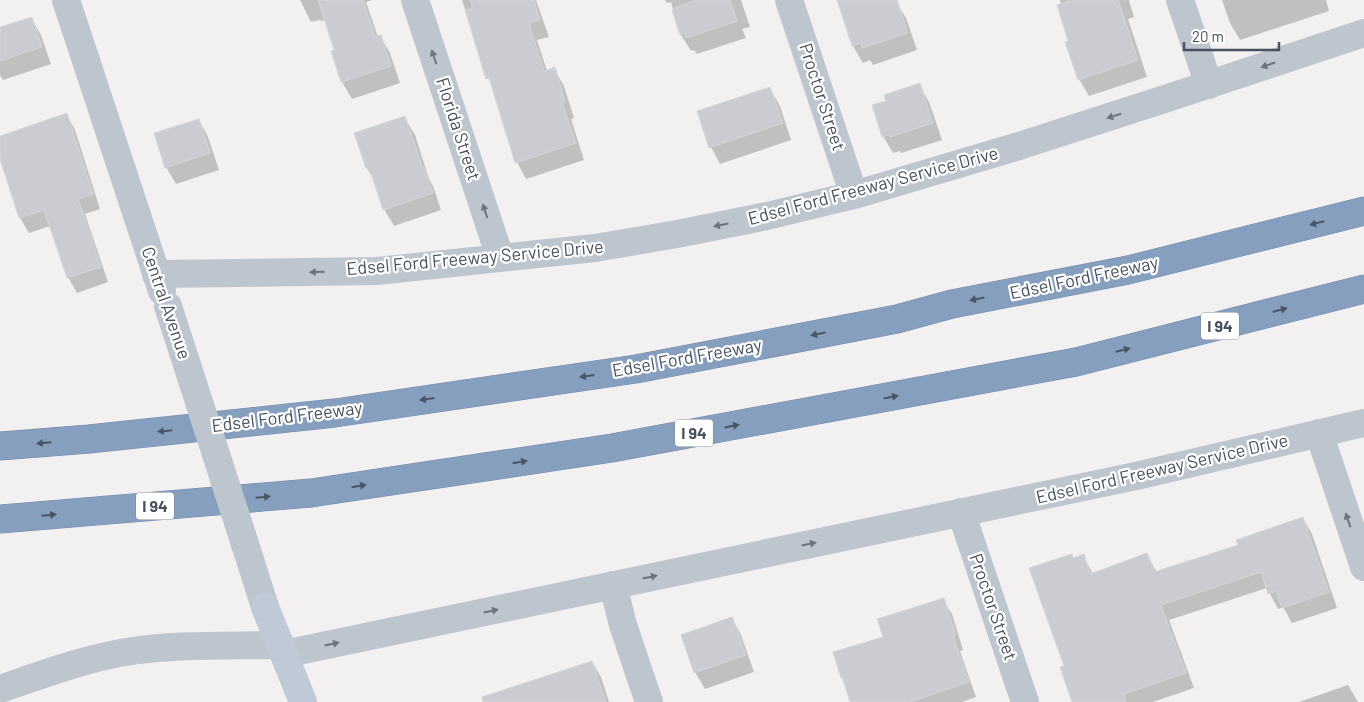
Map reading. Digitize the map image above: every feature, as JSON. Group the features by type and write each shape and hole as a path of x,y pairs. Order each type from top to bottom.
{"highway":[{"name":"Edsel Ford Freeway","path":"0,446 89,439 335,413 636,368 897,319 952,304 1128,270 1364,211"},
{"name":"I 94","path":"0,519 311,493 612,448 1076,362 1364,289"}],"street":[{"name":"Central Avenue","path":"66,0 266,607 283,649"},
{"name":"Florida Street","path":"415,0 500,257"},
{"name":"Proctor Street","path":"789,0 854,195"},
{"path":"1180,0 1209,85"},
{"name":"Edsel Ford Freeway Service Drive","path":"156,274 377,270 596,248 677,234 767,216 854,195 1019,146 1364,33"},
{"name":"Edsel Ford Freeway Service Drive","path":"0,689 95,659 132,651 192,645 283,649 613,585 1136,476 1364,423"},
{"path":"1319,434 1364,567"},
{"name":"Proctor Street","path":"961,512 1025,702"},
{"path":"613,585 623,625 648,702"},
{"path":"283,649 303,702"}],"building":[{"path":"318,0 363,0 375,36 381,35 391,66 341,82 331,51 334,50"},
{"path":"470,0 534,0 540,20 529,23 544,71 555,67 565,101 562,102 576,143 515,163 489,78 486,79 465,10 473,8"},
{"path":"696,0 730,0 737,21 686,38 684,33 680,35 672,10"},
{"path":"837,0 897,0 908,33 862,48 861,43 852,46"},
{"path":"1071,0 1118,0 1138,60 1078,80 1065,42 1068,41 1057,5"},
{"path":"32,17 42,47 0,61 0,27"},
{"path":"920,83 933,123 890,137 890,135 882,137 872,105 886,101 884,95"},
{"path":"770,87 783,123 709,148 697,111"},
{"path":"67,113 93,194 78,199 101,267 67,278 44,210 19,218 0,159 0,136"},
{"path":"405,116 433,193 383,210 369,167 366,168 354,133"},
{"path":"199,119 210,153 165,168 154,133"},
{"path":"1303,517 1329,592 1282,608 1276,591 1268,594 1261,572 1161,605 1186,673 1124,694 1126,702 1072,702 1060,667 1064,666 1029,568 1072,554 1073,558 1084,554 1090,574 1147,553 1154,572 1238,545 1236,540"},
{"path":"944,598 956,635 953,636 969,682 910,702 850,702 833,652 883,637 877,619"},
{"path":"732,617 746,655 694,673 681,635"},
{"path":"592,661 606,702 483,702 482,697"}]}
